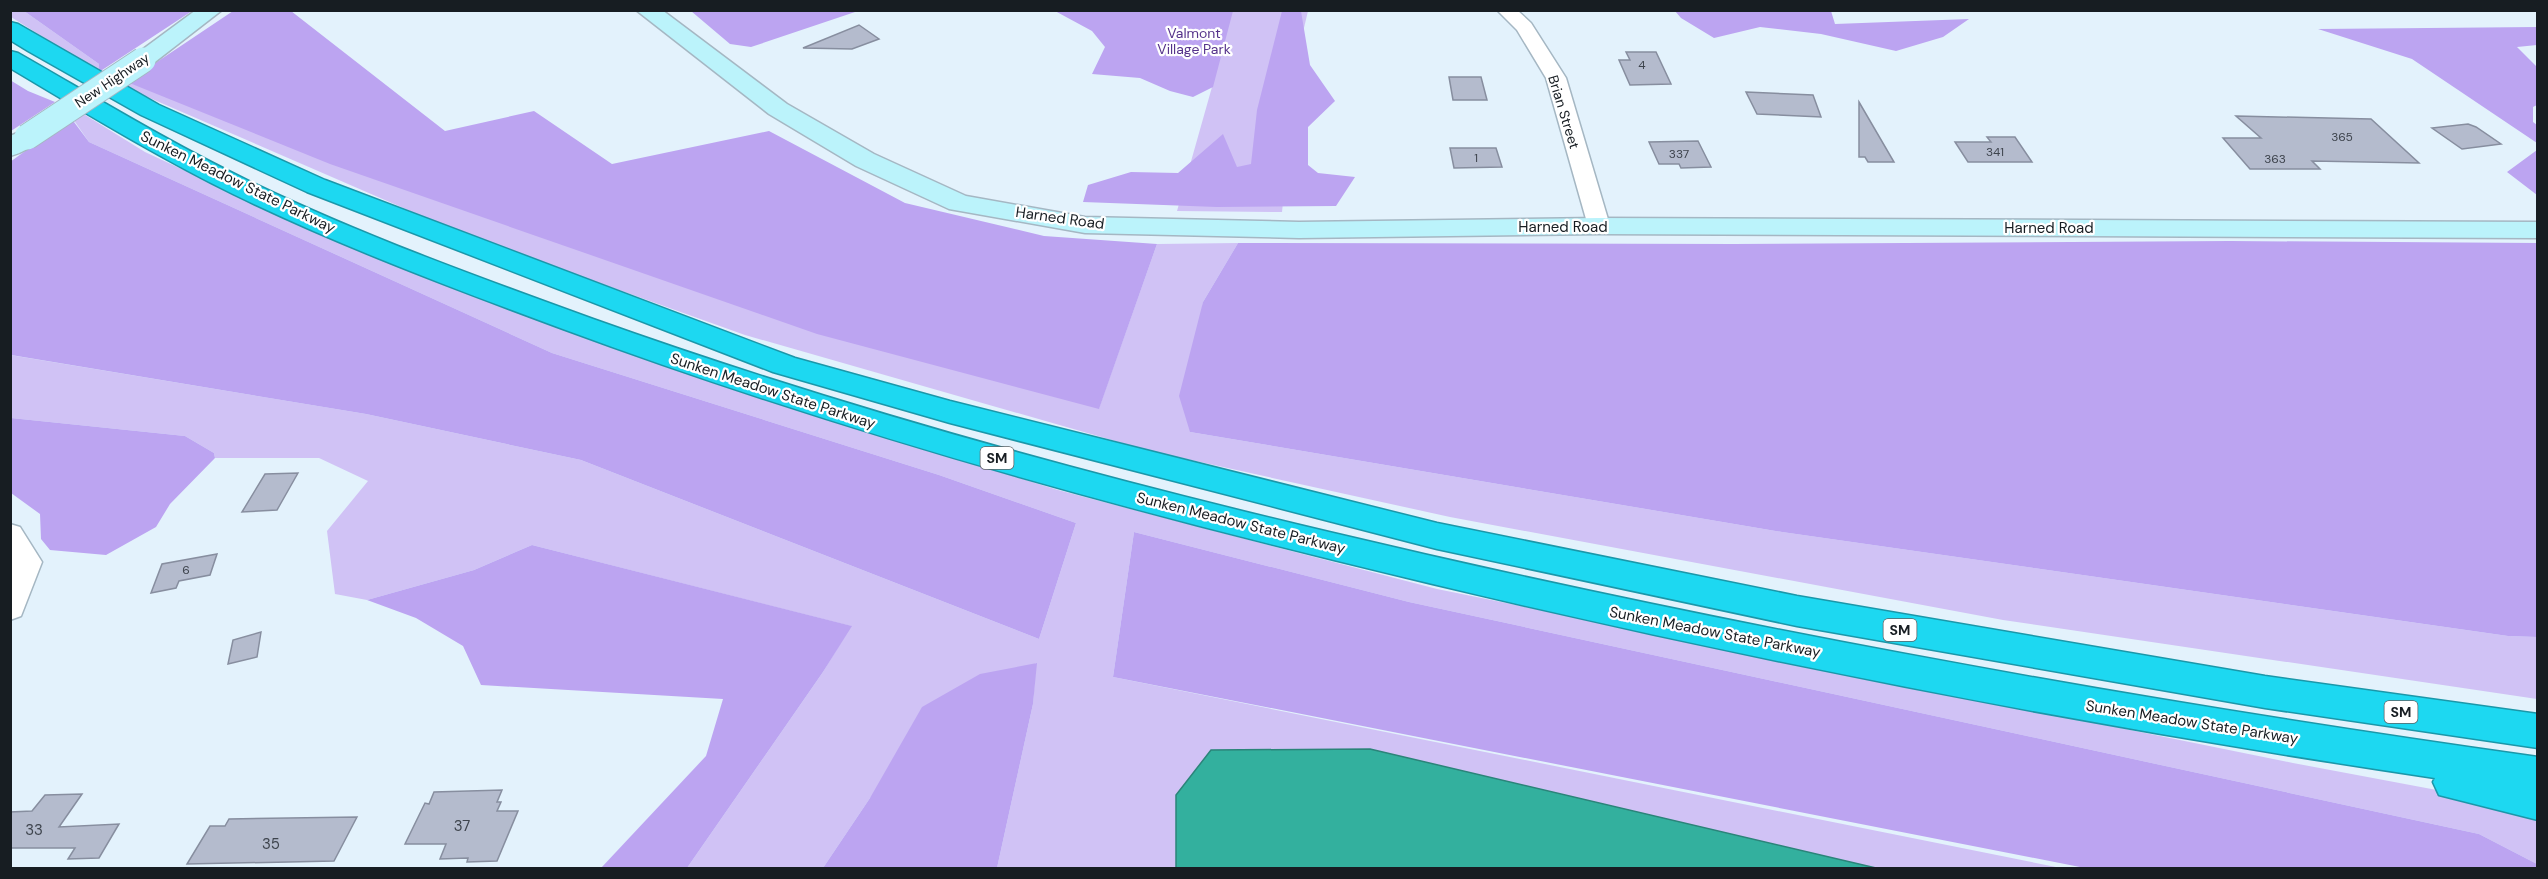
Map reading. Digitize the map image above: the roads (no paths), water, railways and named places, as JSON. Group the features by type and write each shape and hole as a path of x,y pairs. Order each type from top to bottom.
{"highway":[{"name":"Sunken Meadow State Parkway","path":"10,29 150,110 316,186 784,365 950,412 1437,536 1831,617 2265,692 2538,731"},
{"name":"Sunken Meadow State Parkway","path":"10,58 135,132 237,186 332,230 657,354 866,422 1227,522 1570,603 2038,697 2278,737 2538,775"},
{"path":"2265,692 2480,705 2538,713"},
{"path":"2278,737 2538,802"}],"main road":[{"name":"New Highway","path":"19,142 143,60 211,10"},
{"name":"Harned Road","path":"647,10 778,109 865,160 959,203 1085,225 1299,230 1599,226 2538,230"}],"street":[{"name":"Brian Street","path":"1506,10 1524,27 1556,78 1599,226"},
{"path":"10,536 27,562 10,608"}],"park label":[{"name":"Valmont Village Park","path":"1194,41"}]}
